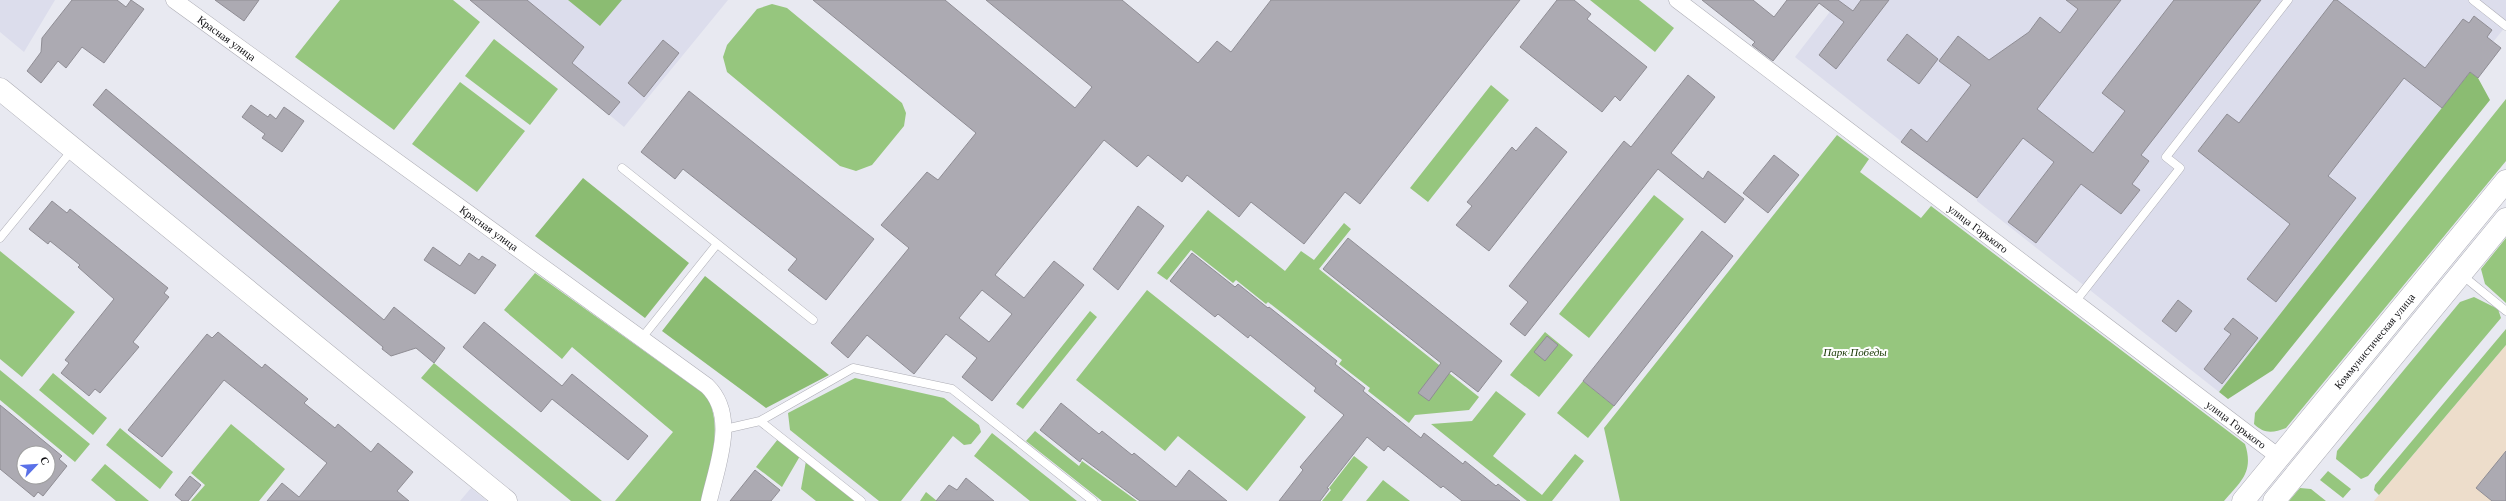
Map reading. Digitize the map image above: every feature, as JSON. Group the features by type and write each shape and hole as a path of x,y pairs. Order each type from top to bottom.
{"main road":[{"path":"0,89 506,501"},
{"name":"Коммунистическая улица","path":"2243,501 2506,182"},
{"path":"2274,501 2506,219"}],"street":[{"name":"Красная улица","path":"174,0 712,391 721,408 724,429 709,501"},
{"name":"улица Горького","path":"1677,0 2279,457"}],"lane":[{"path":"2075,302 2180,168 2166,157 2288,0"},
{"path":"2473,0 2506,26"},
{"path":"0,238 73,149"},
{"path":"622,168 813,320"},
{"path":"641,339 717,244"},
{"path":"2461,274 2506,311"},
{"path":"724,429 760,420 853,368 952,389 1093,501"},
{"path":"760,420 861,501"}],"shaded area":[{"path":"0,0 55,0 24,52 0,32"},
{"path":"470,0 728,0 624,127"},
{"path":"1839,0 2506,0 2506,26 2493,42 2501,48 2478,78 2470,72 2219,392 1977,201 1977,198 1953,179 1950,180 1795,57"},
{"path":"2506,345 2506,501 2374,501"},
{"path":"471,488 487,501 460,501"}],"green space":[{"path":"340,0 453,0 480,22 394,130 295,57"},
{"path":"568,0 622,0 600,26"},
{"path":"1590,0 1639,0 1674,28 1655,52"},
{"path":"772,4 787,8 902,103 906,113 904,126 872,165 856,171 840,166 727,72 723,57 727,45 757,9"},
{"path":"494,39 558,89 530,125 465,76"},
{"path":"2470,72 2478,78 2490,100 2273,370 2228,399 2219,392"},
{"path":"460,82 525,131 477,192 412,144"},
{"path":"1491,85 1509,100 1428,202 1410,188"},
{"path":"2506,99 2506,161 2286,428 2273,432 2261,430 2254,424 2255,413"},
{"name":"Парк Победы","path":"1837,135 1869,159 1860,172 1921,218 1931,206 2245,444 2248,462 2247,469 2240,482 2224,501 1620,501 1604,428"},
{"path":"583,178 689,263 645,318 535,236"},
{"path":"1654,195 1684,219 1589,338 1559,314"},
{"path":"1208,210 1285,271 1301,251 1314,260 1344,223 1351,229 1319,269 1479,397 1469,410 1415,415 1409,423 1368,391 1370,388 1339,364 1342,360 1268,302 1266,304 1236,280 1233,283 1191,250 1167,280 1157,273"},
{"path":"2506,238 2506,303 2485,284 2481,269"},
{"path":"0,251 75,312 22,377 0,359"},
{"path":"535,273 707,396 712,409 715,435 711,461 701,501 615,501 673,432 572,347 562,359 504,310"},
{"path":"705,276 829,375 766,408 662,331"},
{"path":"1147,290 1306,417 1247,491 1178,436 1165,451 1076,380"},
{"path":"2474,297 2498,309 2501,318 2368,476 2361,479 2336,459 2337,451 2460,302"},
{"path":"1090,311 1097,317 1023,409 1016,404"},
{"path":"2506,329 2506,345 2379,495 2374,490 2375,485"},
{"path":"1545,332 1573,355 1539,397 1510,375"},
{"path":"434,363 602,501 571,501 421,378"},
{"path":"0,370 90,444 75,462 0,400"},
{"path":"53,373 107,418 93,435 39,390"},
{"path":"855,378 944,398 979,425 981,432 971,444 964,445 953,436 901,501 879,501 790,430 788,413"},
{"path":"1583,381 1614,406 1588,438 1557,413"},
{"path":"1496,391 1526,414 1493,456 1542,495 1575,454 1584,461 1552,501 1527,501 1431,424 1472,421"},
{"path":"231,424 285,469 259,501 191,501 205,485 191,473"},
{"path":"120,428 173,472 160,489 106,445"},
{"path":"1035,431 1079,466 1082,461 1137,501 1102,501 1026,441"},
{"path":"992,433 1077,501 1030,501 974,456"},
{"path":"778,439 800,456 782,487 756,467"},
{"path":"1354,456 1368,467 1342,501 1322,501 1331,490 1329,488"},
{"path":"806,461 856,501 816,501 801,489"},
{"path":"105,464 149,501 116,501 91,480"},
{"path":"2328,471 2351,489 2343,498 2320,480"},
{"path":"1383,480 1410,501 1366,501"},
{"path":"2300,488 2311,489 2326,501 2289,501"},
{"path":"926,492 937,501 920,501"}],"building":[{"path":"72,0 117,0 126,7 131,0 144,9 104,63 82,47 66,68 58,61 41,83 27,71 41,52 42,38"},
{"path":"215,0 259,0 244,21"},
{"path":"470,0 527,0 584,47 572,63 620,102 609,115"},
{"path":"813,0 945,0 1075,108 1092,87 986,0 1122,0 1198,63 1217,41 1231,52 1271,0 1520,0 1360,204 1345,192 1304,244 1251,202 1239,217 1187,175 1182,182 1148,155 1137,167 1104,140 995,275 1024,298 1054,261 1084,285 992,401 962,377 977,358 946,334 914,374 867,335 848,358 831,343 909,248 881,225 927,172 938,180 976,133","holes":["982,290 1012,314 989,342 959,318"]},
{"path":"1557,0 1574,0 1591,14 1587,19 1647,67 1620,101 1615,96 1602,112 1520,47"},
{"path":"1702,0 1753,0 1774,17 1787,0 1838,0 1853,11 1861,0 1889,0 1836,69 1819,55 1844,22 1819,3 1773,61 1752,45 1755,42"},
{"path":"2066,0 2121,0 2037,109 2093,153 2125,111 2102,93 2174,0 2261,0 2141,155 2149,161 2132,184 2140,190 2121,214 2081,184 2036,243 2008,222 2054,162 2023,138 1977,198 1901,142 1911,129 1927,142 1971,85 1939,61 1958,36 1989,60 2029,32 2040,17 2060,33 2078,9"},
{"path":"2334,0 2337,0 2425,68 2463,19 2469,23 2474,16 2492,30 2487,37 2501,48 2478,78 2470,72 2442,108 2404,78 2328,176 2356,198 2276,302 2247,279 2290,224 2198,151 2227,114 2239,123"},
{"path":"1907,34 1938,59 1919,84 1887,60"},
{"path":"663,40 679,53 644,97 628,83"},
{"path":"1688,75 1715,97 1671,153 1703,179 1708,171 1744,199 1725,223 1658,169 1525,336 1510,324 1528,302 1509,286 1624,141 1631,147"},
{"path":"106,89 384,320 394,307 445,348 434,363 416,348 391,356 382,349 383,347 93,105"},
{"path":"689,91 874,239 826,300 788,270 797,259 683,169 675,179 641,152"},
{"path":"251,105 268,117 270,114 276,119 284,107 304,121 282,152 262,138 265,134 242,117"},
{"path":"1536,127 1567,152 1489,251 1456,225 1472,206 1467,202 1512,147 1516,151"},
{"path":"1774,155 1799,175 1768,213 1743,193"},
{"path":"52,201 67,213 70,209 168,288 164,293 169,297 133,342 139,347 100,393 95,389 89,396 61,373 69,363 65,360 114,299 78,267 80,265 50,241 48,244 29,229"},
{"path":"1138,206 1164,226 1118,290 1093,269"},
{"path":"1702,231 1733,256 1614,406 1583,381"},
{"path":"1348,238 1502,361 1478,392 1451,371 1429,401 1418,393 1441,363 1323,269"},
{"path":"433,247 460,266 469,253 479,260 482,256 496,265 475,294 424,260"},
{"path":"1192,253 1235,287 1238,284 1268,308 1269,307 1337,361 1335,364 1365,388 1363,391 1421,438 1424,433 1463,464 1465,461 1496,486 1498,484 1520,501 1462,501 1443,486 1441,488 1388,446 1384,451 1367,437 1327,488 1329,489 1320,501 1279,501 1303,470 1300,467 1344,415 1314,391 1316,388 1250,335 1248,338 1218,314 1215,317 1170,281"},
{"path":"2178,300 2192,311 2176,332 2162,321"},
{"path":"2233,318 2258,338 2222,384 2204,369 2231,334 2224,329"},
{"path":"484,322 562,386 572,374 648,436 628,460 552,399 541,412 463,347"},
{"path":"218,332 262,368 265,364 308,399 304,403 335,428 338,424 371,452 378,443 413,472 397,491 409,501 267,501 282,483 299,497 327,463 224,380 162,457 128,430 207,334 212,338"},
{"path":"1547,336 1558,345 1545,361 1534,352"},
{"path":"1061,403 1099,434 1102,431 1132,455 1134,453 1176,487 1189,470 1227,501 1140,501 1082,458 1080,462 1040,430"},
{"path":"0,405 49,445 16,445 16,482 0,469"},
{"path":"56,451 62,456 59,459 67,466 56,480"},
{"path":"2506,451 2506,501 2492,501 2476,488"},
{"path":"755,470 780,490 771,501 730,501"},
{"path":"190,476 201,485 188,501 182,501 175,495"},
{"path":"966,478 994,501 936,501 949,485 957,490"},
{"path":"19,485 52,485 43,496 38,492 34,497"}]}
